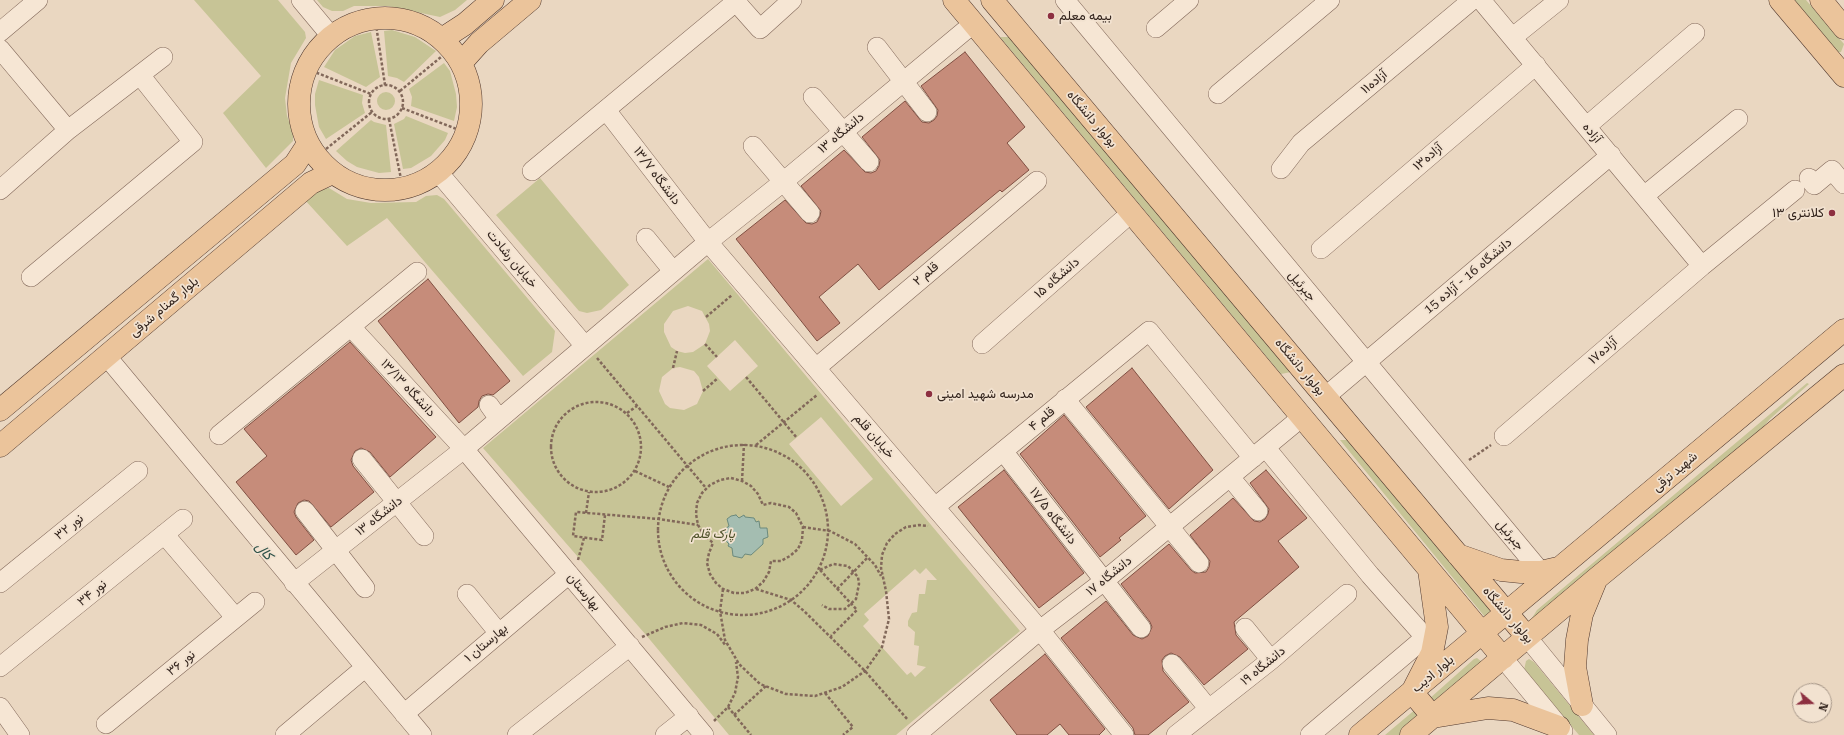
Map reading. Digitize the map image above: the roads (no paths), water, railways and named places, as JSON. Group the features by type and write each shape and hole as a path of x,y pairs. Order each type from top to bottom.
{"main road":[{"path":"452,50 465,24 493,0"},
{"path":"452,50 479,43 530,0"},
{"path":"954,0 1502,658"},
{"path":"1780,0 1843,72"},
{"path":"1821,0 1844,28"},
{"name":"بولوار دانشگاه","path":"996,1 1456,554 1527,637"},
{"path":"375,18 399,18 422,26 452,50 470,85 471,109 466,133 455,155 438,172 419,184 403,189 374,190 352,184 332,173 312,151 299,116 300,86 311,59 331,36 352,24 375,18"},
{"name":"بلوار گمنام شرقی","path":"0,410 312,151"},
{"name":"بلوار گمنام شرقی","path":"0,446 108,363 311,183 332,173"},
{"name":"شهید ترقی","path":"1505,612 1550,570 1844,330"},
{"path":"88,337 108,363"},
{"path":"1411,735 1596,578 1840,378 1813,356"},
{"path":"1456,554 1501,570 1521,572 1550,570"},
{"path":"1429,569 1432,653 1412,692 1433,717"},
{"path":"1582,705 1575,667 1577,640 1582,614 1596,578"},
{"name":"بلوار ادیب","path":"1360,735 1505,612"},
{"path":"1433,717 1488,708 1513,710 1563,731"}],"street":[{"path":"0,32 38,0"},
{"path":"301,0 331,36"},
{"path":"532,171 737,1 760,29 792,0"},
{"name":"جبرئیل","path":"1064,0 1455,470 1550,570"},
{"path":"1156,28 1189,0"},
{"path":"1218,94 1330,0"},
{"name":"آزاده۱۱","path":"1281,169 1301,143 1472,0"},
{"name":"آزاده","path":"1481,0 1702,266"},
{"path":"1513,37 1559,0"},
{"name":"دانشگاه ۱۳","path":"294,584 464,449 494,412 585,346 673,271 844,132 974,23"},
{"path":"1587,126 1695,33"},
{"path":"877,48 927,112"},
{"path":"0,49 68,130"},
{"path":"0,190 68,130 163,57"},
{"name":"آزاده۱۳","path":"1321,250 1536,65"},
{"path":"31,277 193,142 140,75"},
{"path":"813,97 869,162"},
{"name":"دانشگاه ۱۳/۷","path":"606,110 708,242"},
{"path":"1644,196 1738,119"},
{"path":"753,146 810,213"},
{"name":"دانشگاه 16 - آزاده 15","path":"1325,397 1610,155"},
{"name":"آزاده۱۷","path":"1504,436 1702,266 1802,184 1814,185 1832,170 1844,184"},
{"name":"خیابان رشادت","path":"438,172 585,346"},
{"name":"قلم ۲","path":"816,368 1037,181"},
{"name":"دانشگاه ۱۵","path":"982,344 1132,212"},
{"path":"646,238 673,271"},
{"name":"خیابان قلم","path":"708,242 1040,630 1124,735"},
{"path":"219,436 417,272"},
{"name":"دانشگاه ۱۳/۱۳","path":"352,327 464,449"},
{"name":"قلم ۴","path":"940,513 1003,451 1149,331 1259,453"},
{"path":"108,363 422,735"},
{"path":"108,363 414,735"},
{"path":"1065,399 1199,563"},
{"name":"دانشگاه ۱۷","path":"917,734 1008,667 1040,630 1104,581 1302,417"},
{"name":"بهارستان","path":"464,449 703,734"},
{"name":"دانشگاه ۱۷/۵","path":"1003,451 1142,628"},
{"path":"1259,453 1370,575 1431,632 1310,735"},
{"path":"362,459 424,536"},
{"name":"نور ۳۲","path":"0,583 138,471"},
{"path":"1230,477 1258,511"},
{"path":"305,511 365,588"},
{"name":"نور ۳۴","path":"2,662 183,519"},
{"path":"164,534 235,617"},
{"name":"بهارستان ۱","path":"404,714 498,632 569,574"},
{"path":"467,594 498,632"},
{"name":"دانشگاه ۱۹","path":"1176,735 1208,708 1271,660 1347,594"},
{"name":"نور ۳۶","path":"106,724 255,602"},
{"path":"1245,628 1271,660"},
{"name":"بولوار دانشگاه","path":"1527,637 1607,735"},
{"path":"517,735 630,646"},
{"path":"1502,658 1563,731"},
{"path":"1172,664 1208,708"},
{"path":"285,735 361,671"},
{"path":"0,707 20,735"},
{"path":"665,735 689,716"}],"place":[{"name":"بیمه معلم","path":"1051,16"},
{"name":"کلانتری ۱۳","path":"1832,213"},
{"name":"مدرسه شهید امینی","path":"929,394"}],"park label":[{"name":"پارک قلم","path":"713,534"}],"water label":[{"name":"کال","path":"264,551"}]}
